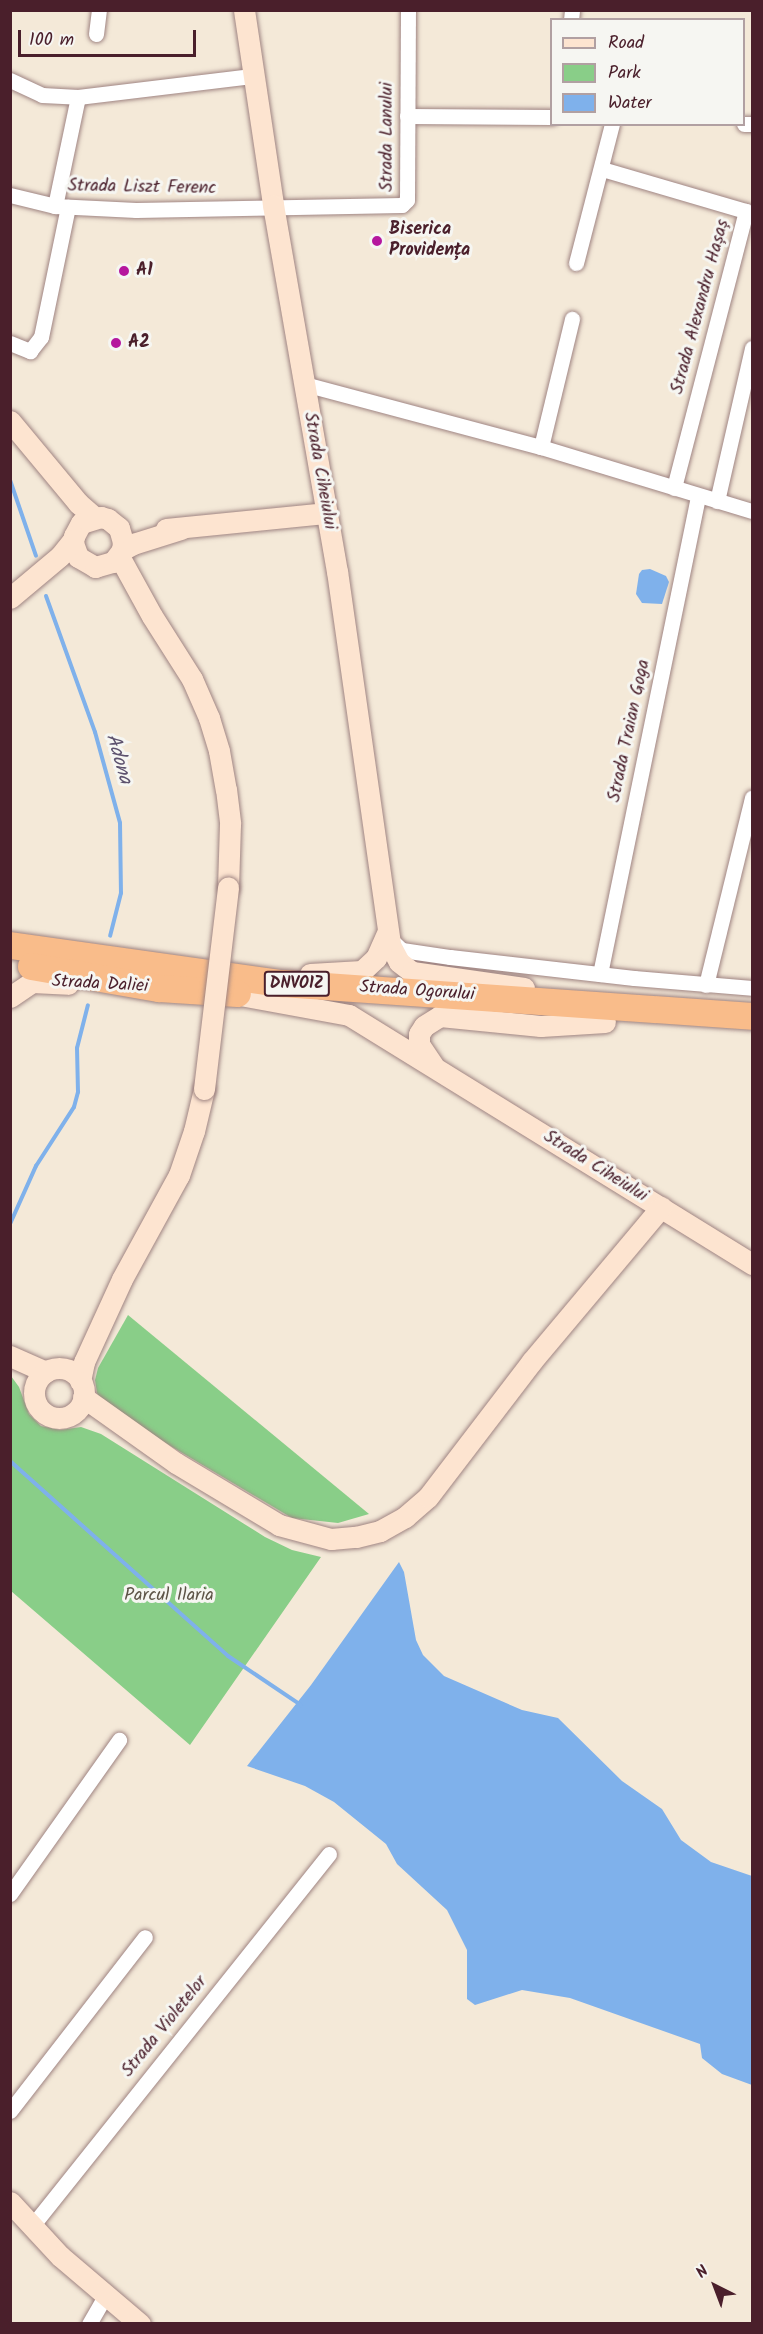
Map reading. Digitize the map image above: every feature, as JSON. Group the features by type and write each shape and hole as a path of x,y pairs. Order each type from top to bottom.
{"highway":[{"name":"Strada Ogorului","path":"10,945 282,983 586,1003 626,1009 753,1016"},
{"name":"Strada Ogorului","path":"10,962 159,988 420,1004 605,1022 753,1031"}],"street":[{"path":"96,34 99,10"},
{"name":"Strada Ciheiului","path":"244,10 273,205 327,513 387,933 395,956 412,972 537,990 586,1003"},
{"name":"Strada Lanului","path":"273,205 402,204 407,200 408,10"},
{"path":"10,80 42,95 78,97 252,76"},
{"path":"10,343 30,351 41,338 78,97"},
{"path":"407,116 550,117"},
{"path":"576,263 612,126"},
{"name":"Strada Alexandru Hașaș","path":"602,169 747,211 674,488"},
{"name":"Strada Liszt Ferenc","path":"10,195 61,207 180,210 273,205"},
{"path":"541,447 572,319"},
{"path":"717,501 753,348"},
{"path":"304,384 541,447 753,511"},
{"path":"10,421 45,465 94,517"},
{"path":"45,465 67,512 74,550 90,565 111,576 152,616"},
{"name":"Strada Traian Goga","path":"600,974 698,496"},
{"path":"10,598 60,556 81,523 94,517 108,519 120,528 181,530 327,513"},
{"path":"69,1416 80,1405 84,1362 122,1278 178,1175 194,1131 204,1089 228,887 230,824 219,751 192,679 152,616 120,553 123,542 120,528"},
{"path":"10,598 56,573 90,565 105,566 120,553 181,530"},
{"path":"706,985 753,798"},
{"path":"282,983 308,974 362,971 376,958 387,933 402,950 600,974 753,988"},
{"name":"Strada Daliei","path":"10,997 26,985 39,981 112,988 159,988"},
{"name":"Strada Ciheiului","path":"229,993 349,1015 753,1264"},
{"name":"Strada Ciheiului","path":"437,1070 424,1054 419,1044 419,1034 424,1026 440,1016 542,1026 605,1022"},
{"path":"10,1366 34,1393 39,1408 45,1414 52,1417 69,1416 89,1419 176,1463 279,1525 307,1535 331,1539 356,1537 380,1530 405,1517 428,1497 532,1361 661,1208"},
{"path":"34,1393 35,1384 53,1370 122,1278"},
{"path":"10,1356 53,1370 69,1371 82,1389 176,1463"},
{"path":"10,1894 119,1740"},
{"name":"Strada Violetelor","path":"32,2226 329,1854"},
{"path":"10,2111 145,1937"},
{"path":"10,2202 60,2256 140,2324"},
{"path":"89,2324 106,2295"}],"green space":[{"path":"128,1315 369,1514 338,1523 292,1518 105,1407 97,1393 95,1380 98,1368"},
{"name":"Parcul Ilaria","path":"11,1376 19,1387 29,1414 41,1426 60,1430 81,1427 101,1434 265,1537 292,1550 321,1557 190,1745 11,1591"}],"water":[{"path":"650,569 666,576 669,582 662,604 642,603 636,594 639,574 642,570"},
{"path":"399,1562 404,1572 416,1640 423,1655 444,1676 522,1710 558,1718 622,1781 662,1809 681,1840 711,1862 752,1876 752,2085 722,2074 702,2058 700,2044 570,1998 522,1990 475,2005 467,1999 467,1950 447,1910 397,1864 386,1844 334,1802 305,1786 247,1766 311,1685"}],"waterway":[{"name":"Adona","path":"10,480 36,556"},
{"name":"Adona","path":"46,596 95,732 120,823 121,893 110,936"},
{"name":"Adona","path":"10,1224 36,1166 74,1107 78,1092 77,1048 88,1005"},
{"path":"10,1461 228,1656 301,1705"}],"place":[{"name":"Biserica Providența","path":"377,241"},
{"name":"A1","path":"124,271"},
{"name":"A2","path":"116,343"}]}
